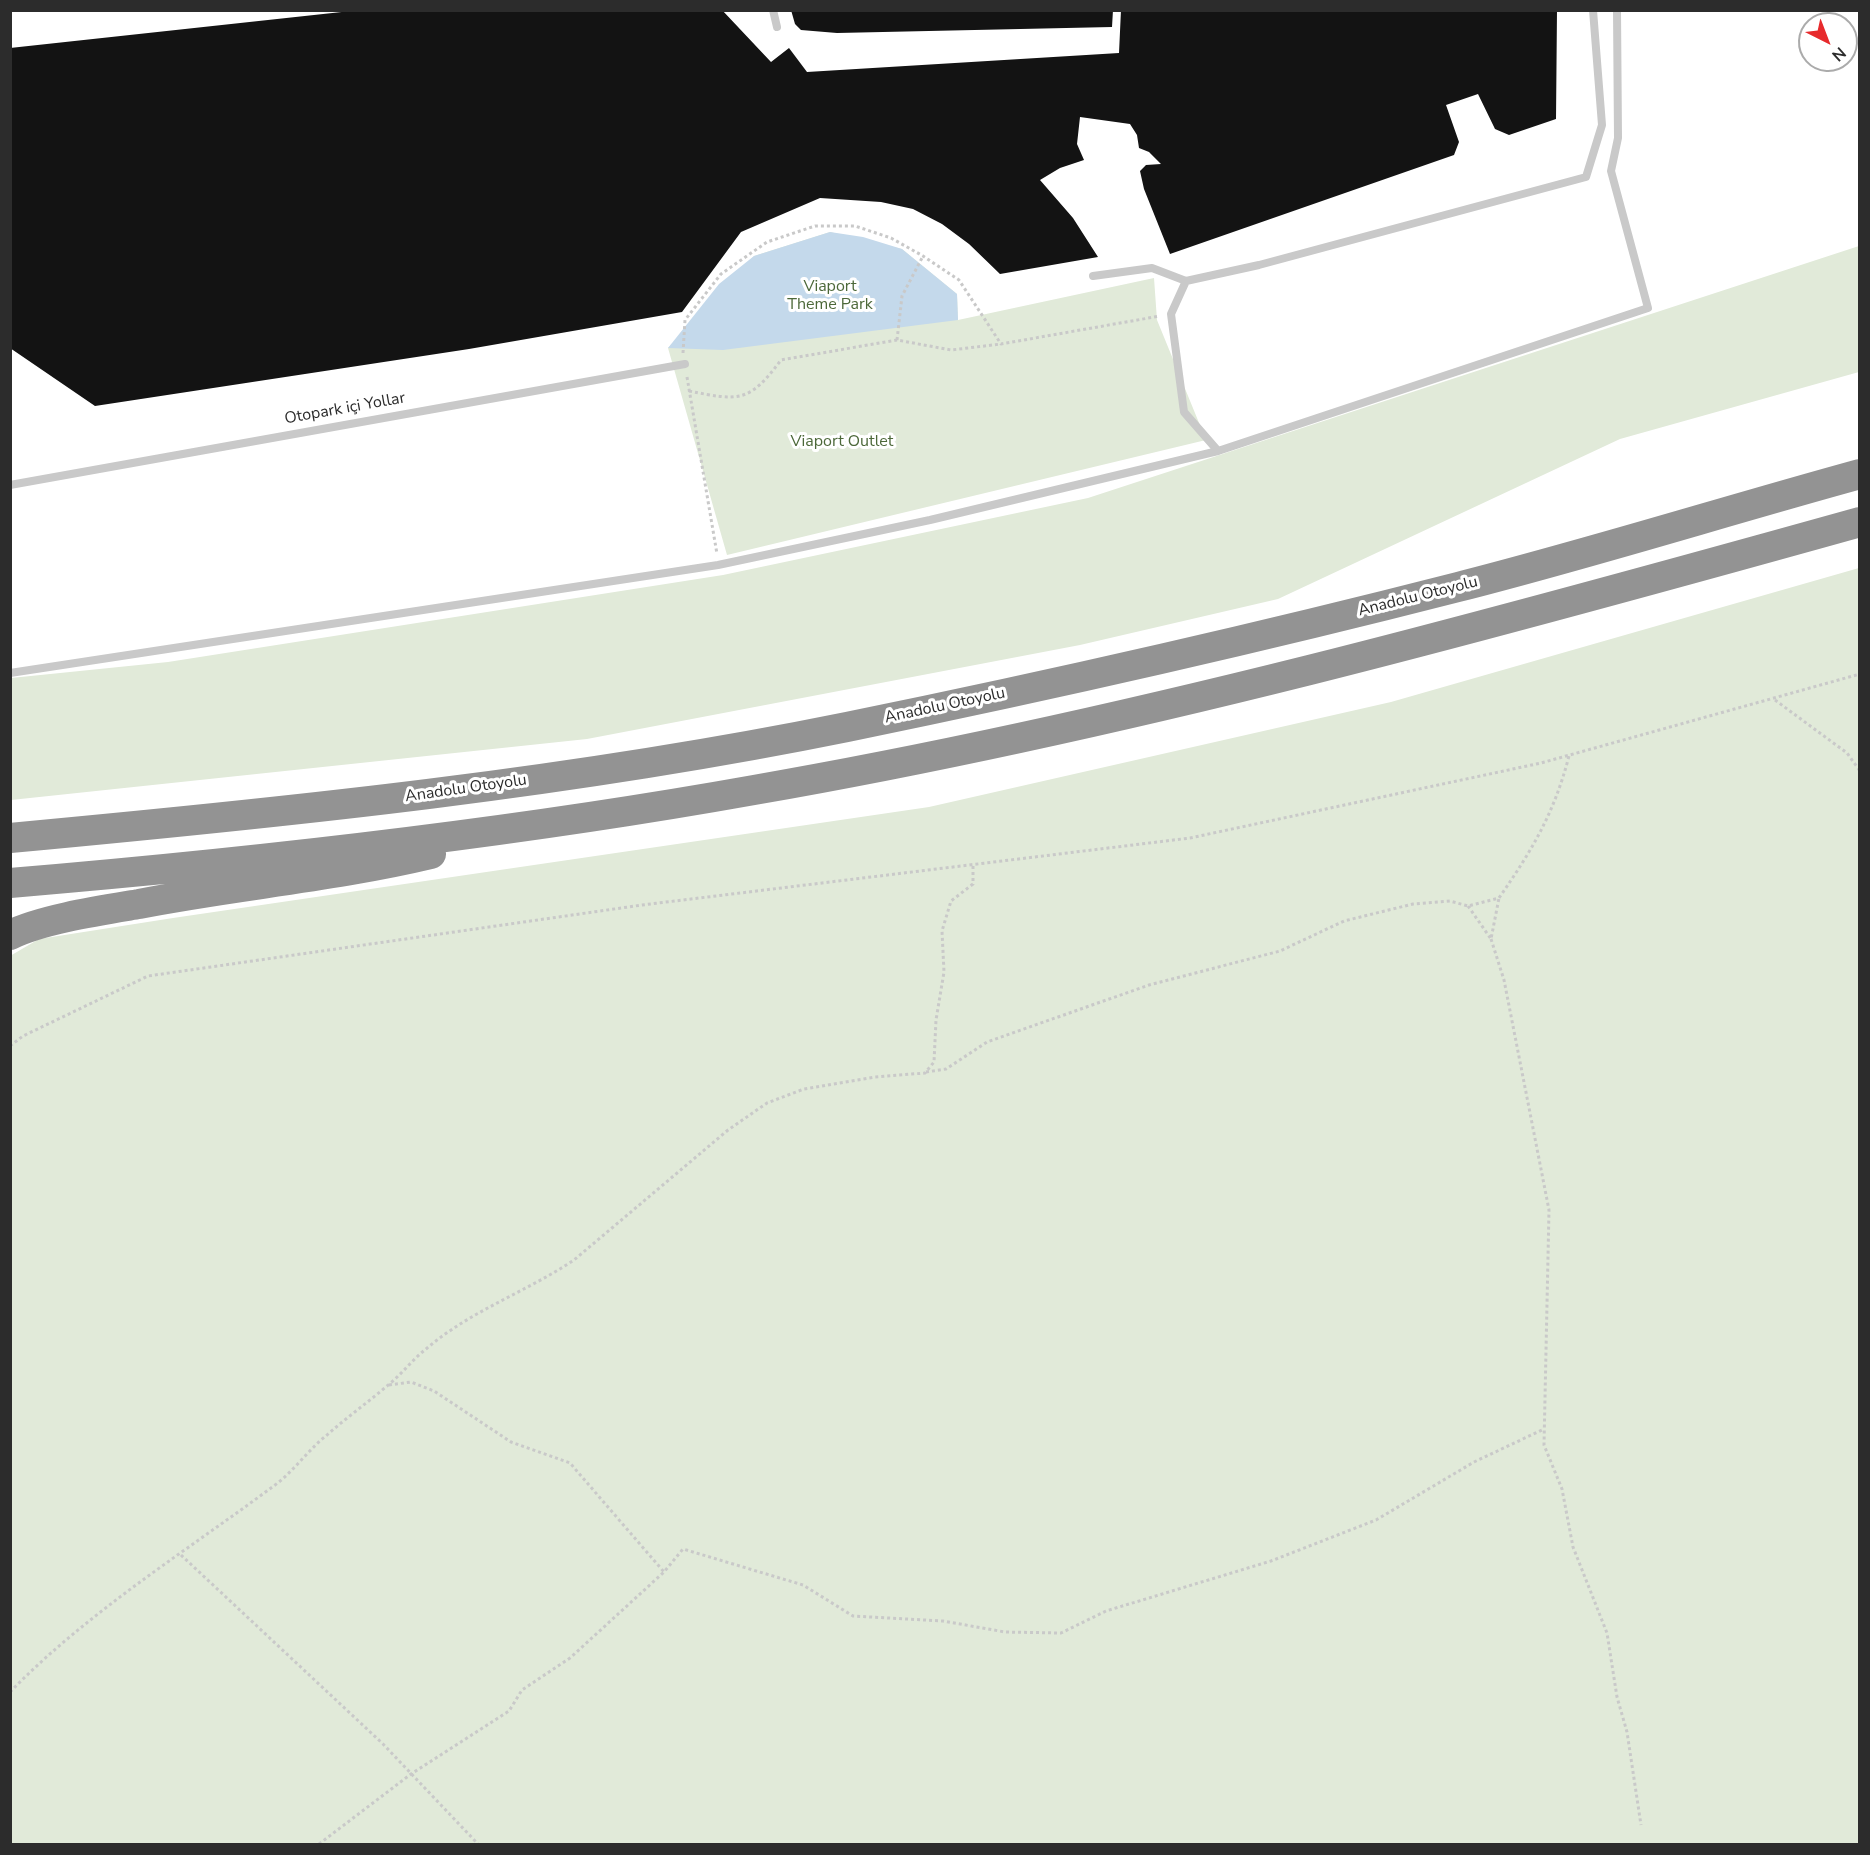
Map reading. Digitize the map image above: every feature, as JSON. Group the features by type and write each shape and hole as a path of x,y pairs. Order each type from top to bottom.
{"highway":[{"name":"Anadolu Otoyolu","path":"10,838 420,796 843,728 1155,662 1439,592 1860,474"},
{"path":"10,883 189,868 598,816 821,778 1088,723 1419,644 1860,522"},
{"path":"10,935 88,912 191,893 366,869 598,816"}],"lane":[{"path":"773,10 777,27"},
{"path":"1092,276 1152,268 1186,281 1259,265 1586,177 1602,125 1593,10"},
{"path":"10,673 718,565 930,520 1218,451 1648,308 1611,171 1618,138 1617,10"},
{"path":"1186,281 1171,314 1184,412 1218,451"},
{"name":"Otopark içi Yollar","path":"10,484 685,364"}],"path":[{"path":"718,565 685,364 685,320 721,274 767,242 814,226 855,226 891,238 959,280 1000,344"},
{"path":"897,340 902,296 923,256"},
{"path":"689,391 730,399 752,392 766,381 781,360 897,340 951,350 1000,344 1171,314"},
{"path":"10,1046 23,1036 148,976 642,906 1190,838 1569,756 1775,700 1860,674"},
{"path":"1775,700 1847,753 1860,771"},
{"path":"1491,939 1499,898 1534,847 1560,793 1569,756"},
{"path":"925,1072 934,1062 936,1020 944,972 942,931 951,901 973,884 973,864"},
{"path":"10,1692 47,1654 150,1574 181,1555 278,1483 325,1436 389,1385 427,1348 470,1317 549,1277 574,1260 728,1130 767,1103 804,1089 875,1077 946,1069 987,1042 1149,985 1280,951 1344,921 1413,904 1450,901 1468,906 1499,898"},
{"path":"1468,906 1491,939 1504,980 1549,1210 1544,1445 1562,1489 1573,1547 1607,1632 1617,1697 1627,1732 1641,1825"},
{"path":"389,1385 411,1382 434,1391 511,1442 570,1463 664,1572"},
{"path":"319,1845 411,1774 509,1711 522,1690 570,1658 664,1572 683,1549 804,1585 853,1616 943,1621 1005,1632 1060,1633 1106,1611 1271,1561 1376,1520 1474,1462 1544,1429"},
{"path":"181,1555 375,1737 477,1845"}],"green space":[{"name":"Viaport Outlet","path":"830,232 902,249 957,294 958,320 1154,278 1157,320 1206,440 727,555 668,348 754,256"},
{"path":"1859,246 1859,372 1620,439 1278,599 1080,645 587,739 11,800 11,678 168,662 723,575 1088,498"},
{"path":"1859,568 1859,1844 11,1844 10,956 39,939 929,807 1391,702"}],"water":[{"name":"Viaport Theme Park","path":"830,232 863,237 902,249 957,294 958,320 723,350 668,348 719,284 754,256"}],"building":[{"path":"360,10 722,10 771,62 789,48 807,72 1119,53 1121,10 1557,10 1556,119 1509,135 1495,129 1478,94 1446,105 1459,142 1454,155 1170,254 1144,189 1140,171 1146,165 1161,164 1149,152 1139,148 1137,135 1130,124 1080,117 1077,144 1084,160 1060,168 1040,180 1073,218 1098,257 1000,274 969,244 942,224 913,209 881,202 820,198 741,232 682,312 469,349 95,406 10,348 10,48"},
{"path":"791,10 1113,10 1112,27 837,33 801,30 795,24"}]}
